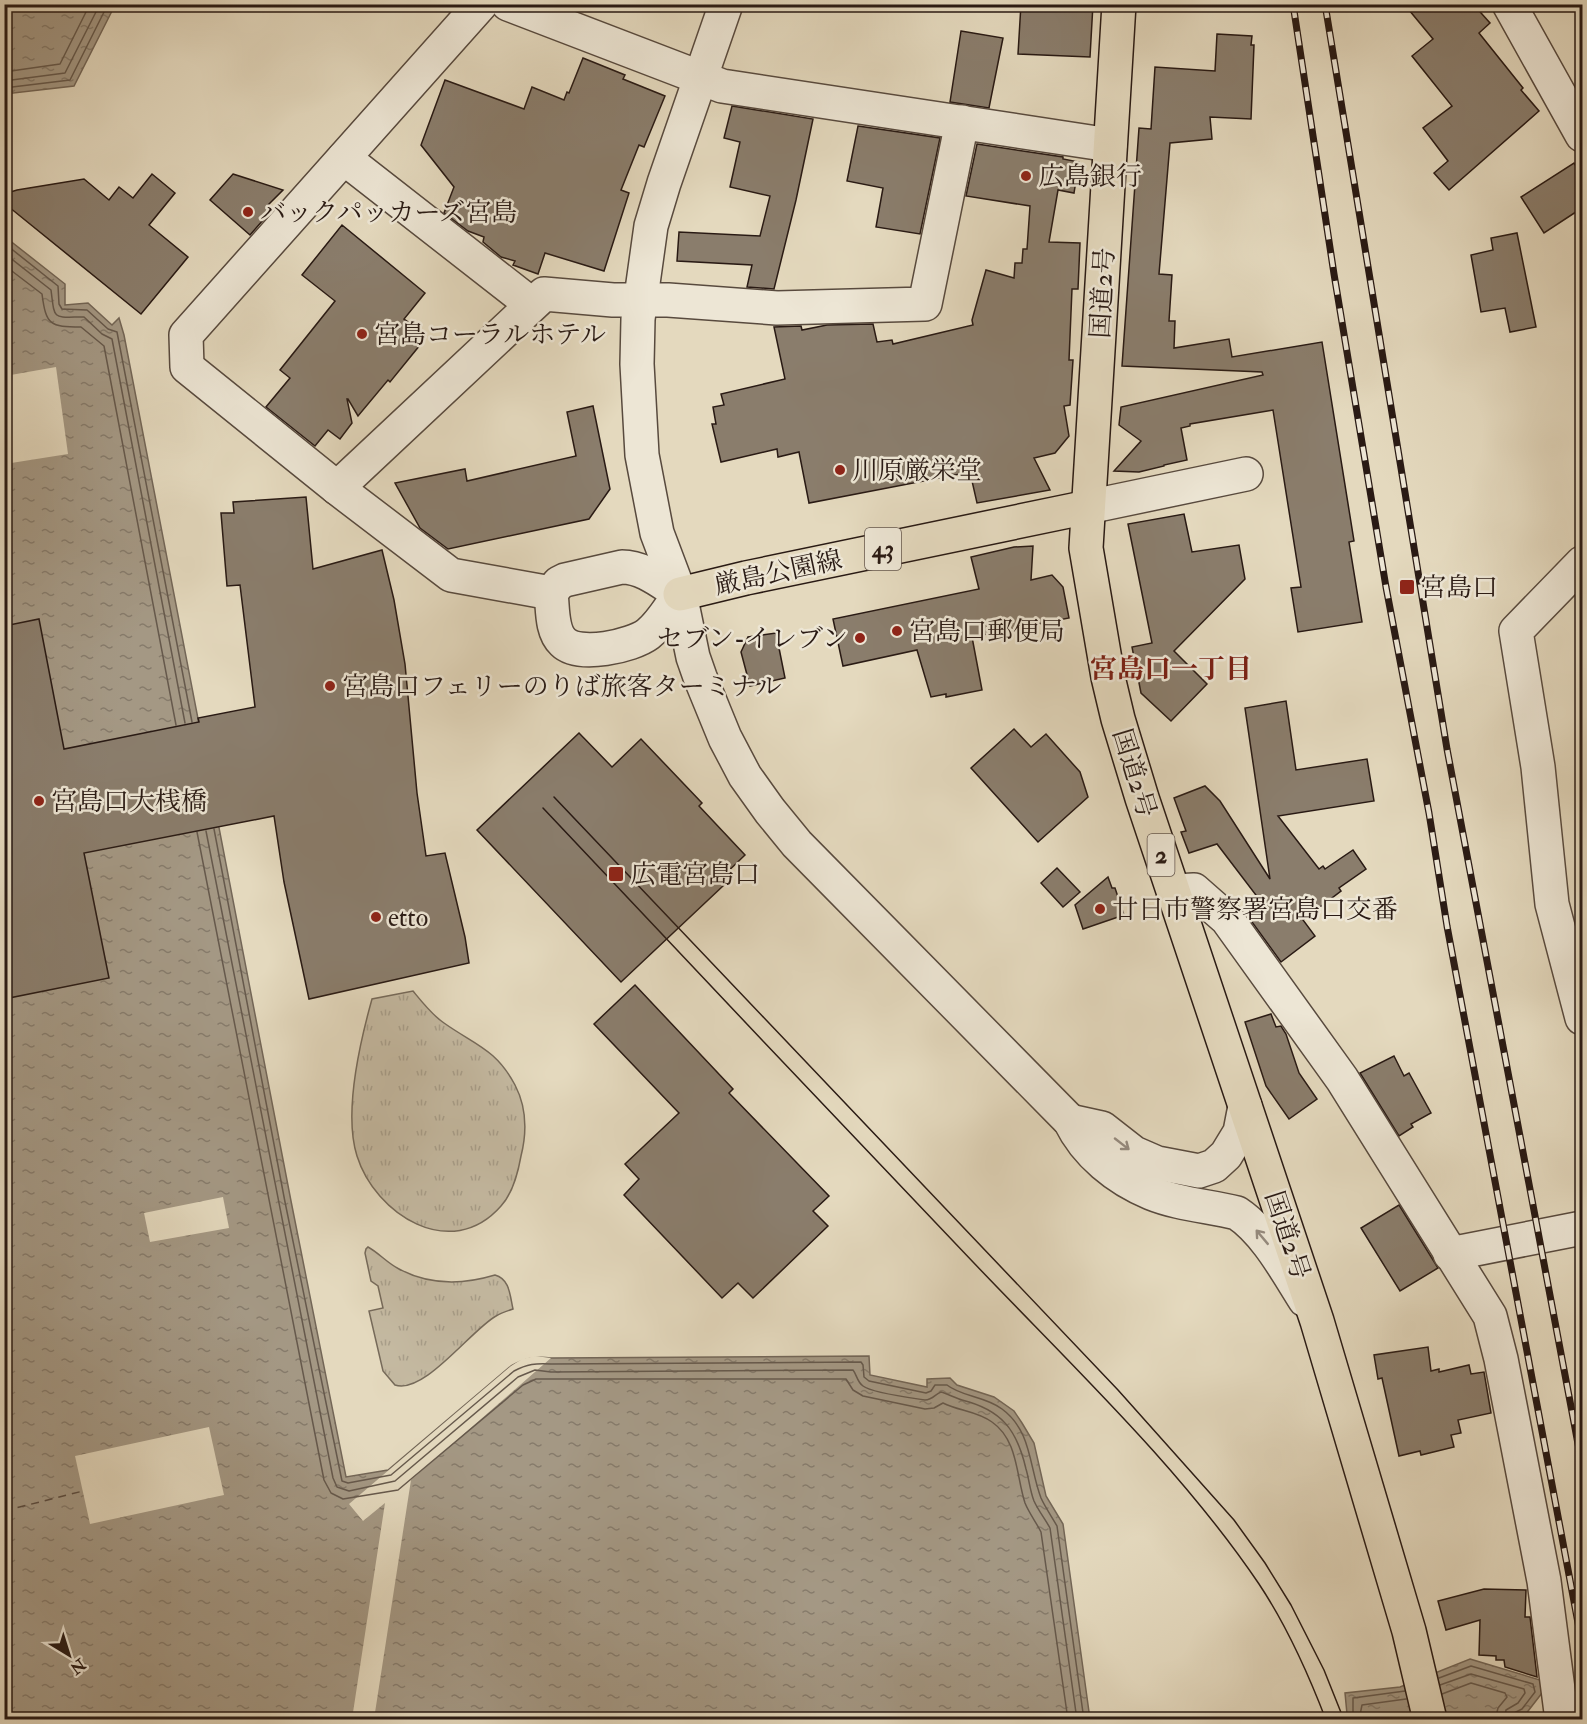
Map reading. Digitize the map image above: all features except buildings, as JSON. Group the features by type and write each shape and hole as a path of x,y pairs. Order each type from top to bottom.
{"main road":[{"name":"国道2号","path":"1119,4 1086,548 1108,677 1130,759 1317,1321 1409,1631 1430,1719"},
{"name":"厳島公園線","path":"680,594 746,578 1088,507"}],"street":[{"path":"481,4 186,335 187,368 337,488 451,574 551,593"},
{"path":"508,4 722,86 1110,146"},
{"path":"726,4 651,226 640,300 638,364 642,455 657,533 680,594 693,657 725,738 757,794 797,844 1070,1121 1079,1140 1095,1156 1114,1172 1151,1193 1237,1213 1246,1219 1267,1242 1317,1321"},
{"path":"1509,4 1582,135"},
{"path":"337,488 544,294 613,300 777,308 925,304 962,122"},
{"path":"344,158 531,304"},
{"path":"1088,507 1246,474"},
{"path":"1582,563 1516,631 1538,767 1552,904 1582,1018"},
{"path":"622,567 632,567 680,594 648,634 633,641 594,650 577,650 563,643 555,628 551,593 559,583 565,580 622,567"},
{"path":"1174,891 1194,890 1227,919 1342,1079 1490,1316 1501,1359 1544,1581 1562,1719"},
{"path":"1070,1121 1102,1128 1134,1153 1157,1164 1199,1171 1214,1166 1227,1155 1240,1132 1245,1106"},
{"path":"1450,1254 1582,1228"}],"green space":[{"path":"413,991 440,1020 484,1049 500,1063 515,1085 524,1111 523,1147 517,1176 509,1195 501,1206 481,1223 460,1230 438,1231 417,1224 397,1212 380,1196 366,1177 357,1156 353,1138 352,1098 358,1056 372,999"},
{"path":"368,1247 395,1267 434,1281 458,1282 495,1275 500,1277 506,1284 513,1309 486,1323 447,1360 420,1380 407,1385 395,1385 383,1371 369,1311 383,1308 378,1286 371,1281 365,1253"}],"water":[{"path":"4,5 115,5 74,86 5,94"},
{"path":"4,236 65,284 65,305 88,303 112,325 119,318 124,335 346,1477 388,1470 511,1366 530,1358 869,1356 870,1375 927,1387 927,1379 950,1378 957,1385 994,1397 1014,1411 1034,1443 1046,1496 1063,1524 1090,1719 5,1719"},
{"path":"1470,1659 1540,1680 1542,1693 1525,1715 1504,1719 1317,1720 1321,1717 1347,1714 1345,1693 1400,1687"}],"pier":[{"path":"56,367 68,454 5,464 5,376"},
{"path":"223,1197 229,1228 150,1242 144,1213"},
{"path":"535,1356 551,1358 411,1480 374,1719 352,1719 385,1503 363,1521 349,1504 511,1366 522,1359"},
{"path":"209,1427 224,1495 90,1524 75,1456"}],"ferry route":[{"path":"4,1511 83,1491"}],"tram line":[{"path":"554,797 1118,1390 1234,1520 1291,1605 1324,1670 1344,1720"},
{"path":"543,808 1123,1417 1195,1499 1259,1584 1279,1616 1326,1720"}],"railway":[{"path":"1293,4 1334,274 1386,587 1429,813 1447,926 1582,1644"},
{"path":"1325,4 1447,749 1582,1465"}],"place":[{"name":"広島銀行","path":"1026,176"},
{"name":"バックパッカーズ宮島","path":"248,212"},
{"name":"宮島コーラルホテル","path":"362,334"},
{"name":"川原厳栄堂","path":"840,470"},
{"name":"宮島口","path":"1407,587"},
{"name":"宮島口郵便局","path":"897,631"},
{"name":"セブン-イレブン","path":"860,638"},
{"name":"宮島口フェリーのりば旅客ターミナル","path":"330,686"},
{"name":"宮島口大桟橋","path":"39,801"},
{"name":"広電宮島口","path":"616,874"},
{"name":"廿日市警察署宮島口交番","path":"1100,909"},
{"name":"etto","path":"376,917"}],"district":[{"name":"宮島口一丁目","path":"1171,669"}]}
